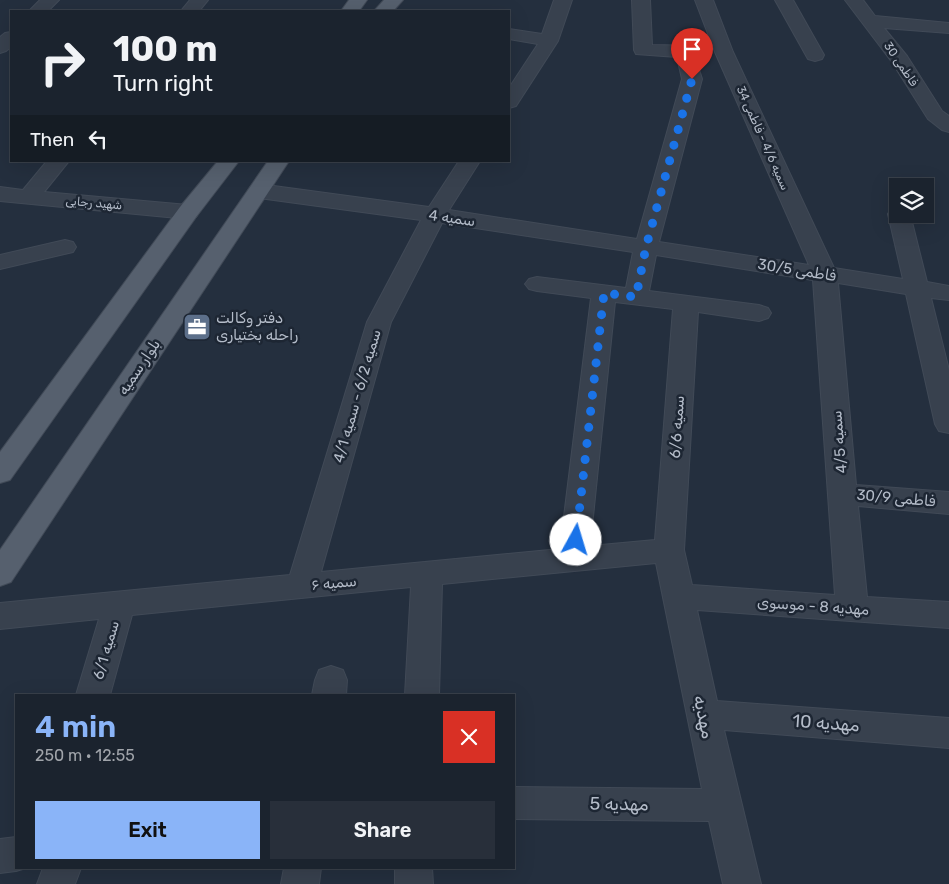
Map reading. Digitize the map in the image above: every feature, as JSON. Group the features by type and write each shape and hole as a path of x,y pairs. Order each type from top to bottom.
{"main road":[{"path":"384,10 394,0"},
{"path":"0,474 188,212 228,162"},
{"name":"بلوار سمیه","path":"0,574 278,162"}],"street":[{"path":"39,10 50,0"},
{"path":"191,10 200,0"},
{"path":"510,100 549,41 563,0"},
{"path":"641,0 643,50 685,53 724,52"},
{"name":"سمیه 4/6 - فاطمی 34","path":"704,0 724,52 825,275"},
{"path":"784,0 815,55"},
{"name":"فاطمی 30","path":"854,0 900,60 935,115 949,126"},
{"path":"871,21 949,28"},
{"path":"510,34 549,41"},
{"path":"0,47 10,38"},
{"path":"636,297 646,247 692,79 685,53"},
{"path":"28,197 58,162"},
{"name":"سمیه 6/2 - سمیه 4/1","path":"302,586 379,322 435,215 469,162"},
{"name":"سمیه 4","path":"259,191 646,247"},
{"name":"شهید رجایی","path":"0,194 188,212"},
{"path":"902,223 917,289 945,391 949,424"},
{"path":"0,262 65,247"},
{"name":"فاطمی 30/5","path":"646,247 949,293"},
{"name":"سمیه 4/5","path":"825,275 852,609"},
{"path":"538,284 759,313"},
{"path":"574,559 604,293"},
{"name":"سمیه 6/6","path":"669,550 686,303"},
{"name":"فاطمی 30/9","path":"844,494 949,503"},
{"name":"سمیه ۶","path":"0,616 669,550"},
{"name":"مهدیه","path":"669,550 703,714 742,884"},
{"path":"422,694 427,574"},
{"name":"مهدیه 8 - موسوی","path":"678,596 949,615"},
{"name":"سمیه 6/1","path":"93,694 119,605"},
{"name":"مهدیه 10","path":"703,714 949,733"},
{"name":"مهدیه 5","path":"515,803 724,805"},
{"path":"0,856 15,854"},
{"path":"56,884 62,869"},
{"path":"300,884 303,869"},
{"path":"414,869 414,884"}],"place":[{"name":"دفتر وکالت راحله بختیاری","path":"197,327"}],"route":[{"path":"576,540 604,293 636,297 646,247 692,79"}]}
